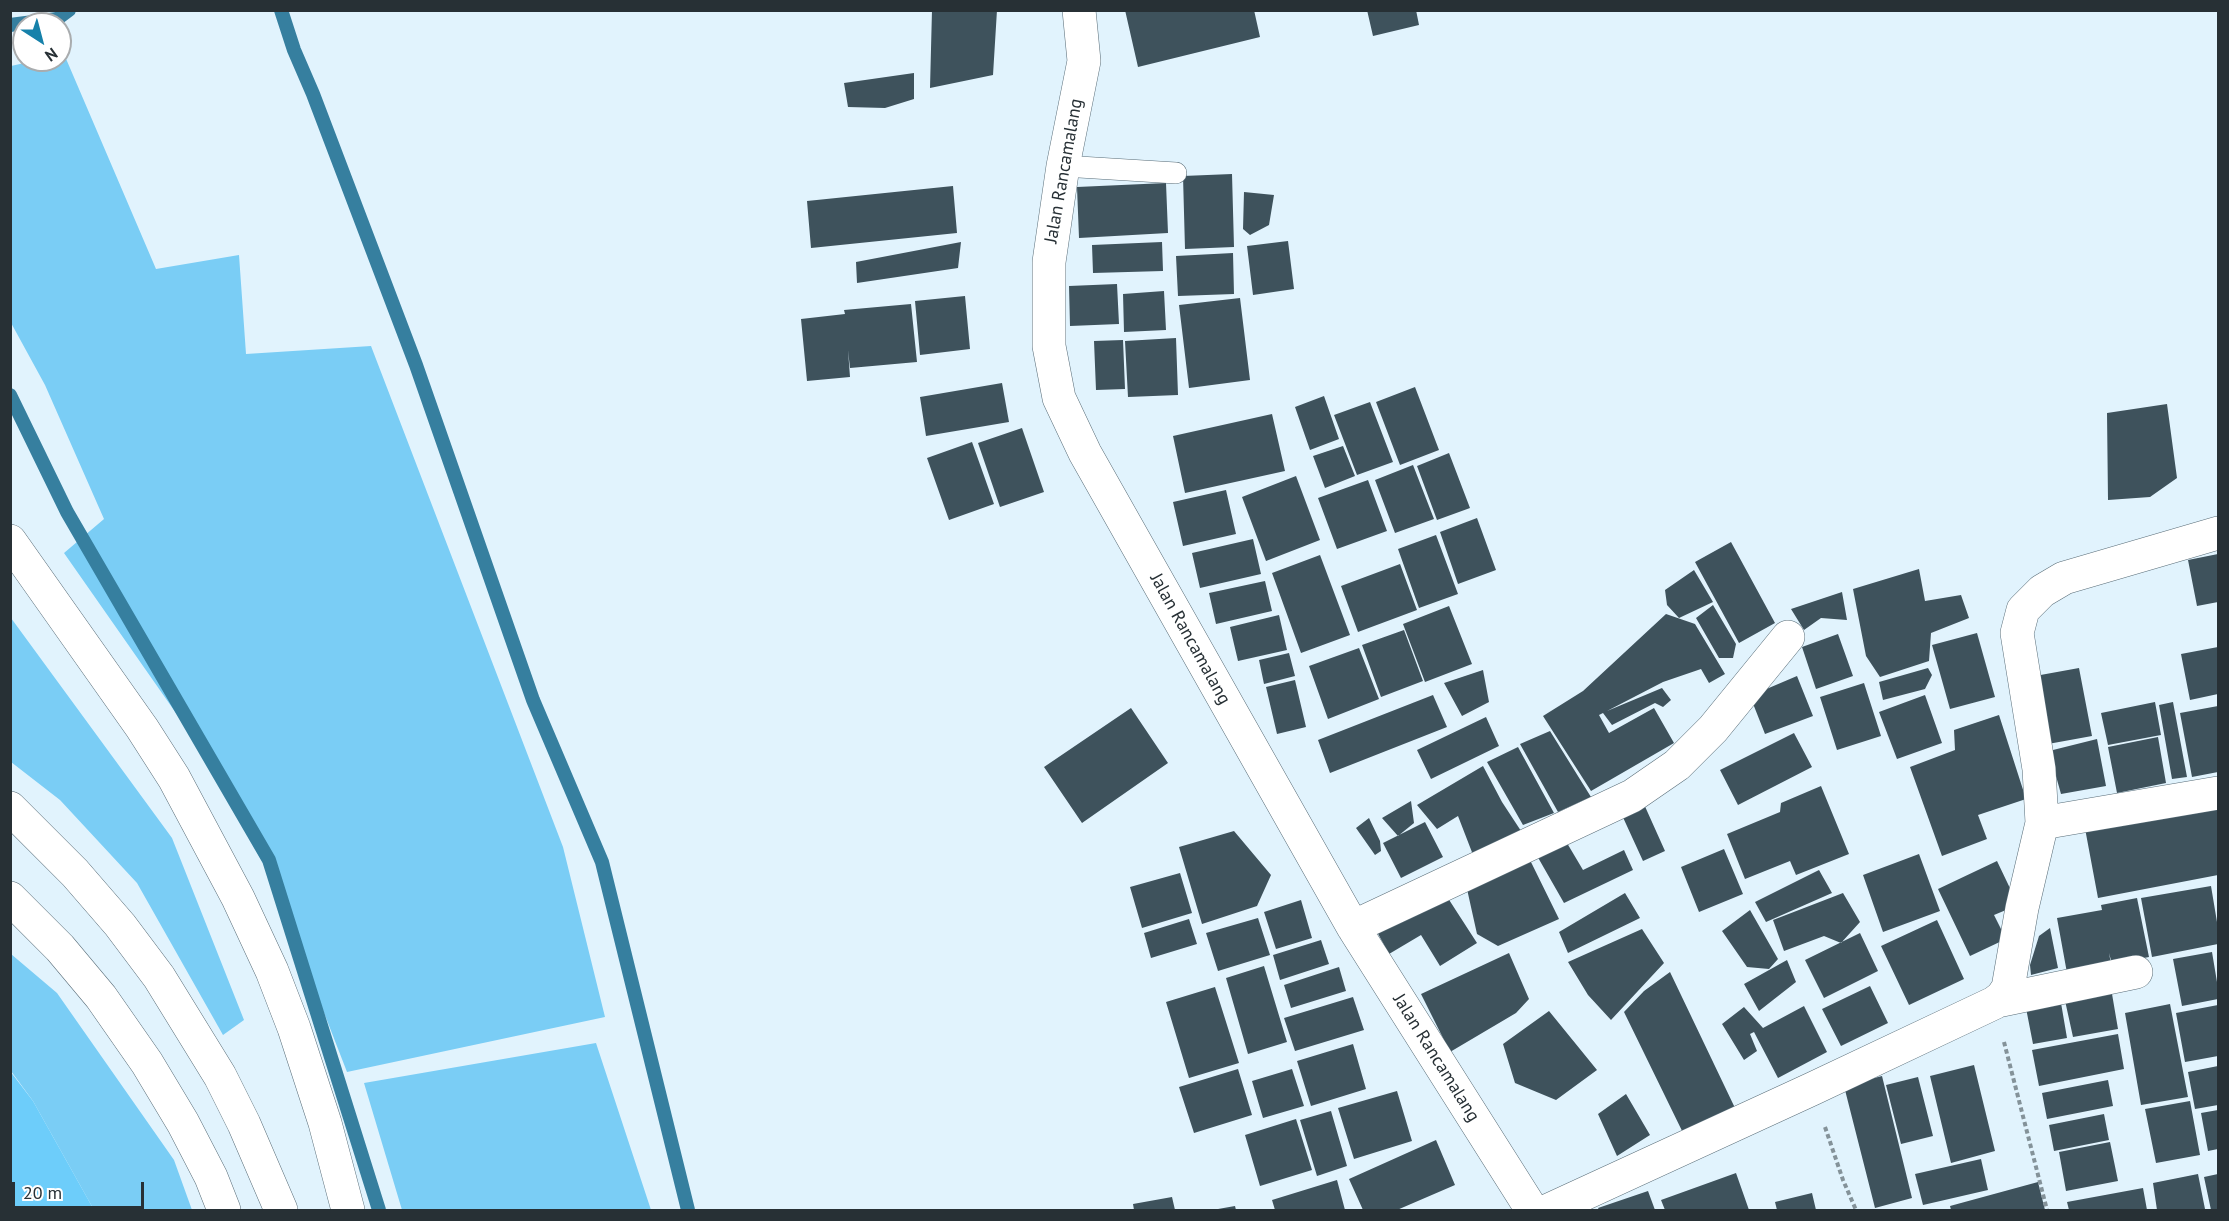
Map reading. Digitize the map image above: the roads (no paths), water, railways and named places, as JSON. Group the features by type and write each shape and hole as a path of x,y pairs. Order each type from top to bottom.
{"main road":[{"name":"Jalan Rancamalang","path":"1079,10 1084,61 1063,166 1049,261 1049,346 1059,398 1085,453 1353,927 1532,1210"},
{"path":"1549,1210 1812,1089 2002,998 2008,988 2022,909 2042,823 2039,769 2018,633 2023,610 2042,591 2064,578 2218,533"},
{"path":"10,541 142,728 174,778 211,845 272,971 325,1123 348,1210"},
{"path":"1353,927 1632,796 1677,765 1713,729 1788,637"},
{"path":"2042,823 2218,793"},
{"path":"10,808 75,873 159,977 220,1076 244,1124 281,1210"},
{"path":"10,898 60,948 101,997 147,1063 183,1123 211,1177 224,1210"},
{"path":"1995,1002 2136,972"}],"lane":[{"path":"1063,166 1176,173"}],"waterway":[{"path":"10,25 57,19 69,10"},
{"path":"281,10 294,50 313,94 416,365 533,700 602,862 688,1210"},
{"path":"10,395 67,512 269,860 379,1210"}]}
